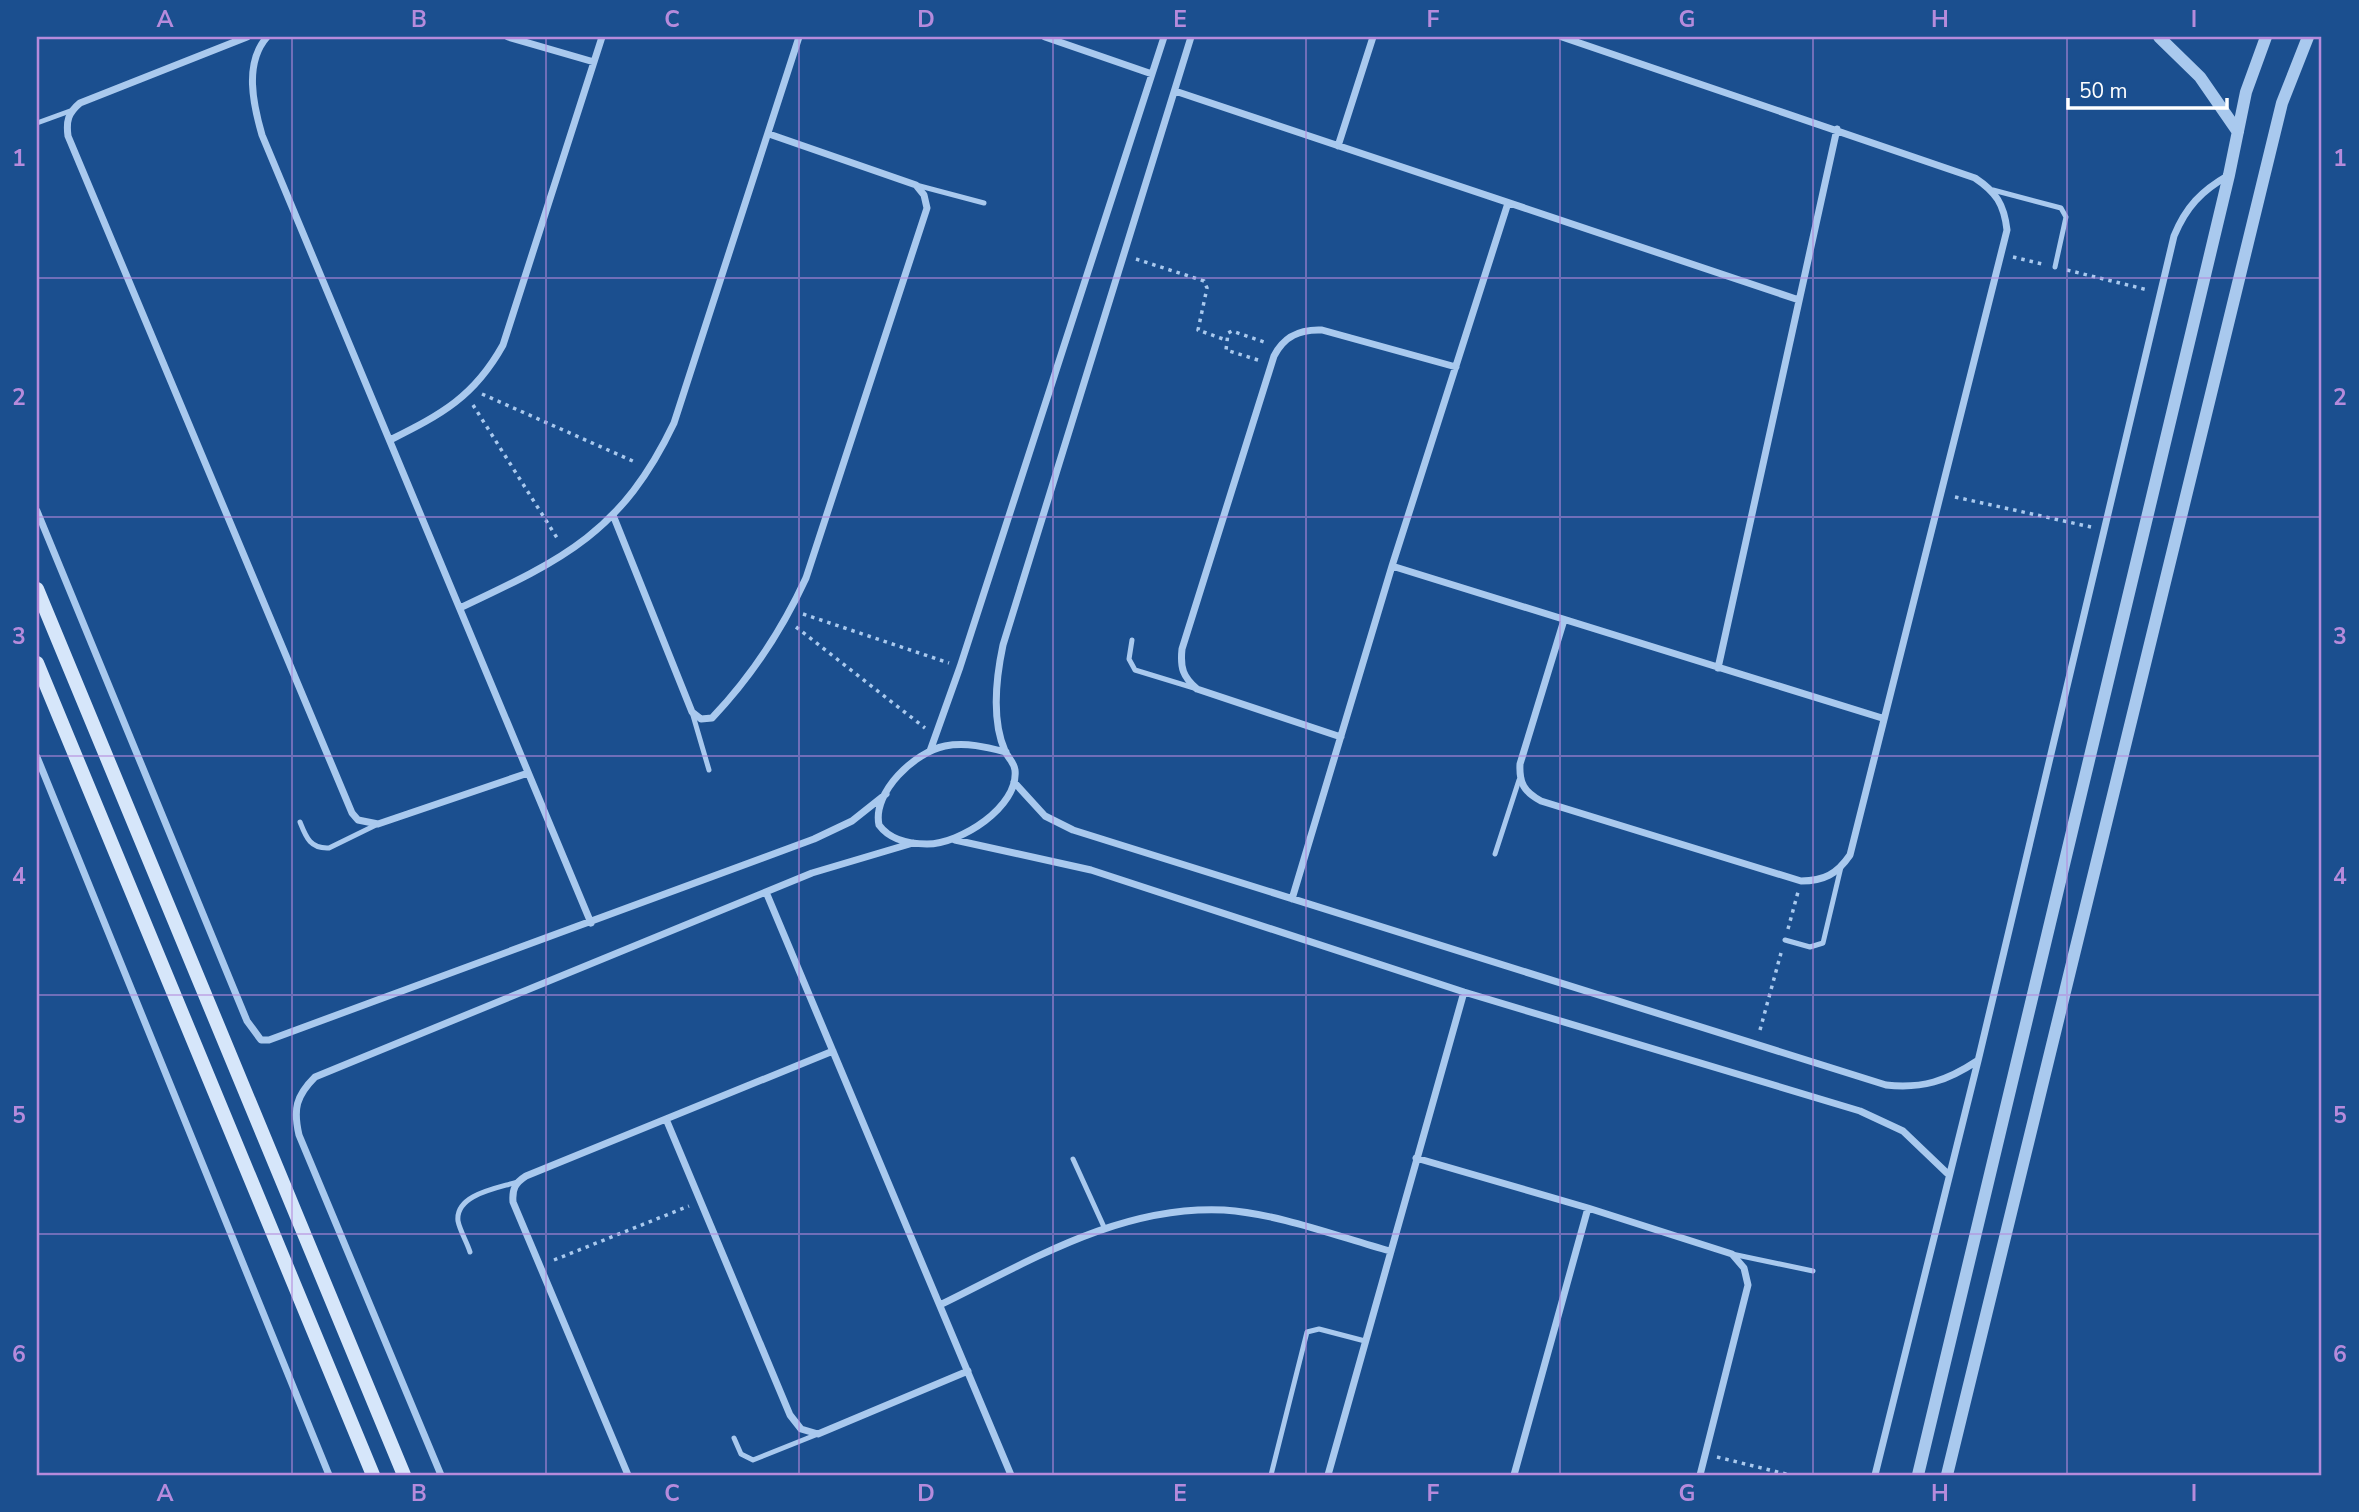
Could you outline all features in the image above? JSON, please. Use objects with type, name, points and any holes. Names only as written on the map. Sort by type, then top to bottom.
[{"type":"main road","points":[[37,589],[404,1475]]},
{"type":"main road","points":[[37,663],[373,1475]]},
{"type":"street","points":[[247,37],[80,103],[70,111],[66,124],[68,136],[352,813],[368,824],[378,824],[528,773]]},
{"type":"street","points":[[267,37],[261,44],[254,63],[252,87],[262,135],[591,923]]},
{"type":"street","points":[[508,37],[594,62]]},
{"type":"street","points":[[390,440],[437,416],[469,392],[490,369],[513,320],[602,37]]},
{"type":"street","points":[[460,608],[545,568],[567,554],[613,515],[650,468],[674,423],[799,37]]},
{"type":"street","points":[[1045,37],[1152,74]]},
{"type":"street","points":[[930,751],[960,667],[1164,37]]},
{"type":"street","points":[[1191,37],[1003,645],[996,694],[1006,752],[1012,761],[1014,782],[1033,806],[1059,824],[1885,1085],[1909,1087],[1933,1084],[1955,1076],[1978,1061]]},
{"type":"street","points":[[1338,146],[1373,37]]},
{"type":"street","points":[[1562,37],[1975,178],[1993,190],[2004,208],[2007,230],[1882,718],[1850,855],[1841,867],[1830,876],[1801,881],[1541,801],[1527,793],[1519,780],[1520,764],[1564,620]]},
{"type":"street","points":[[2159,37],[2200,77],[2238,132]]},
{"type":"street","points":[[1918,1475],[2230,175],[2246,92],[2266,37]]},
{"type":"street","points":[[1947,1475],[2282,103],[2308,37]]},
{"type":"street","points":[[1175,91],[1799,300]]},
{"type":"street","points":[[1718,668],[1837,129]]},
{"type":"street","points":[[613,515],[692,712],[701,719],[712,718],[763,657],[792,610],[806,578],[927,208],[924,195],[916,185],[769,134]]},
{"type":"street","points":[[1875,1475],[1978,1061],[2174,236],[2181,218],[2205,188],[2230,175]]},
{"type":"street","points":[[1292,899],[1392,566],[1508,203]]},
{"type":"street","points":[[1341,737],[1197,689],[1185,679],[1182,671],[1182,649],[1278,347],[1298,332],[1322,330],[1456,367]]},
{"type":"street","points":[[37,511],[247,1021],[256,1037],[269,1040],[834,831],[886,794]]},
{"type":"street","points":[[1392,566],[1882,718]]},
{"type":"street","points":[[915,843],[893,837],[879,825],[879,806],[905,770],[930,751],[958,744],[1006,752]]},
{"type":"street","points":[[37,757],[329,1475]]},
{"type":"street","points":[[954,840],[975,830],[993,815],[1014,782]]},
{"type":"street","points":[[441,1475],[299,1135],[294,1114],[299,1092],[315,1077],[766,892],[846,861],[915,843],[954,840],[1091,870],[1464,992],[1883,1119],[1922,1145],[1949,1175]]},
{"type":"street","points":[[766,892],[1012,1475]]},
{"type":"street","points":[[1328,1475],[1464,992]]},
{"type":"street","points":[[628,1475],[513,1202],[512,1191],[517,1182],[832,1051]]},
{"type":"street","points":[[666,1119],[790,1415],[801,1429],[818,1434],[968,1371]]},
{"type":"street","points":[[1416,1158],[1588,1208],[1732,1254],[1744,1268],[1748,1285],[1700,1475]]},
{"type":"street","points":[[1514,1475],[1588,1208]]},
{"type":"street","points":[[940,1305],[1104,1227],[1144,1216],[1185,1210],[1226,1210],[1267,1216],[1390,1251]]},
{"type":"lane","points":[[37,123],[70,111]]},
{"type":"lane","points":[[916,185],[984,202]]},
{"type":"lane","points":[[1993,190],[2061,208],[2066,217],[2055,267]]},
{"type":"lane","points":[[1132,640],[1129,659],[1135,670],[1197,689]]},
{"type":"lane","points":[[692,712],[709,770]]},
{"type":"lane","points":[[1495,853],[1519,780]]},
{"type":"lane","points":[[300,822],[308,841],[321,849],[329,848],[378,824]]},
{"type":"lane","points":[[1785,940],[1810,947],[1824,943],[1841,867]]},
{"type":"lane","points":[[1073,1159],[1104,1227]]},
{"type":"lane","points":[[470,1252],[458,1221],[459,1210],[465,1201],[517,1182]]},
{"type":"lane","points":[[1732,1254],[1813,1271]]},
{"type":"lane","points":[[1271,1475],[1307,1332],[1319,1329],[1365,1341]]},
{"type":"lane","points":[[734,1438],[741,1454],[753,1460],[818,1434]]},
{"type":"path","points":[[2001,254],[2160,293]]},
{"type":"path","points":[[1124,255],[1204,281],[1207,288],[1198,330],[1226,340]]},
{"type":"path","points":[[1272,365],[1226,350],[1226,340],[1230,331],[1278,347]]},
{"type":"path","points":[[469,392],[650,468]]},
{"type":"path","points":[[469,392],[567,554]]},
{"type":"path","points":[[1939,493],[2103,530]]},
{"type":"path","points":[[792,610],[960,667]]},
{"type":"path","points":[[786,620],[935,736]]},
{"type":"path","points":[[1756,1046],[1801,881]]},
{"type":"path","points":[[540,1266],[701,1201]]},
{"type":"path","points":[[1705,1454],[1790,1475]]}]
